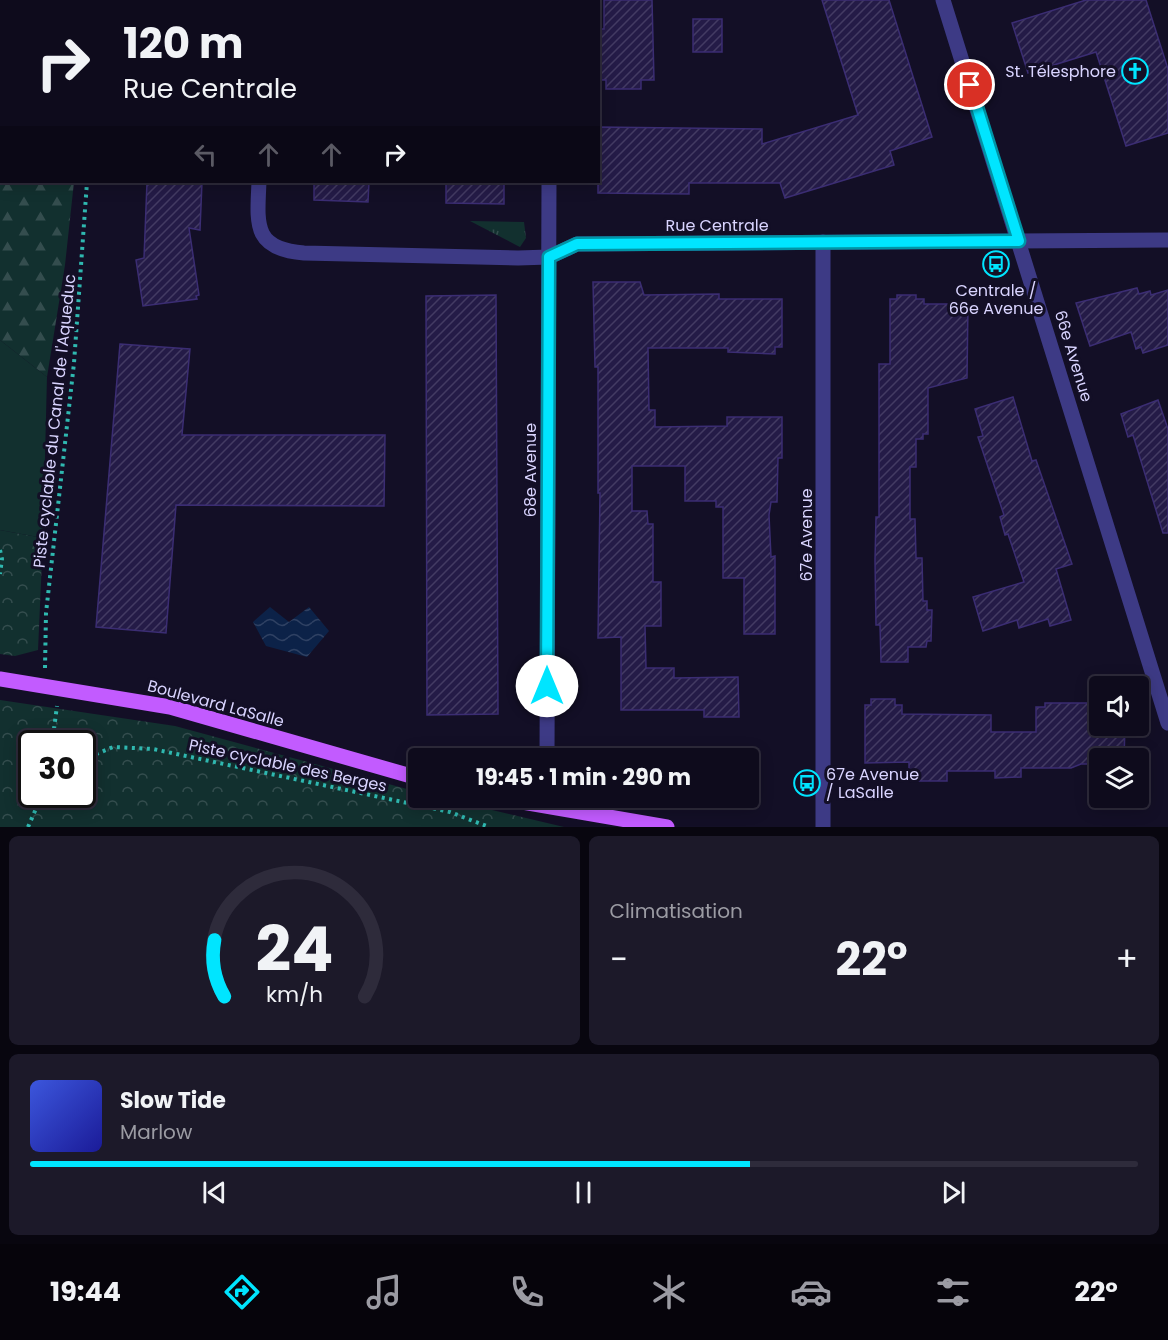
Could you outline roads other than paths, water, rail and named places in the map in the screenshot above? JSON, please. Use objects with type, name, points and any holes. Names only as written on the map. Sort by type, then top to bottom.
[{"type":"main road","name":"Boulevard LaSalle","points":[[0,679],[170,707],[408,775]]},
{"type":"main road","points":[[574,808],[667,827]]},
{"type":"street","name":"66e Avenue","points":[[943,0],[1168,723]]},
{"type":"street","name":"Rue Centrale","points":[[259,183],[260,229],[271,245],[283,251],[304,254],[549,257],[577,244],[1168,240]]},
{"type":"street","name":"68e Avenue","points":[[547,748],[549,183]]},
{"type":"street","name":"67e Avenue","points":[[823,242],[823,827]]},
{"type":"water","points":[[270,607],[289,622],[309,607],[329,631],[307,657],[266,646],[253,622]]},
{"type":"place","name":"St. Télesphore","points":[[1135,71]]},
{"type":"place","name":"Centrale / 66e Avenue","points":[[996,264]]},
{"type":"place","name":"67e Avenue / LaSalle","points":[[807,783]]}]
